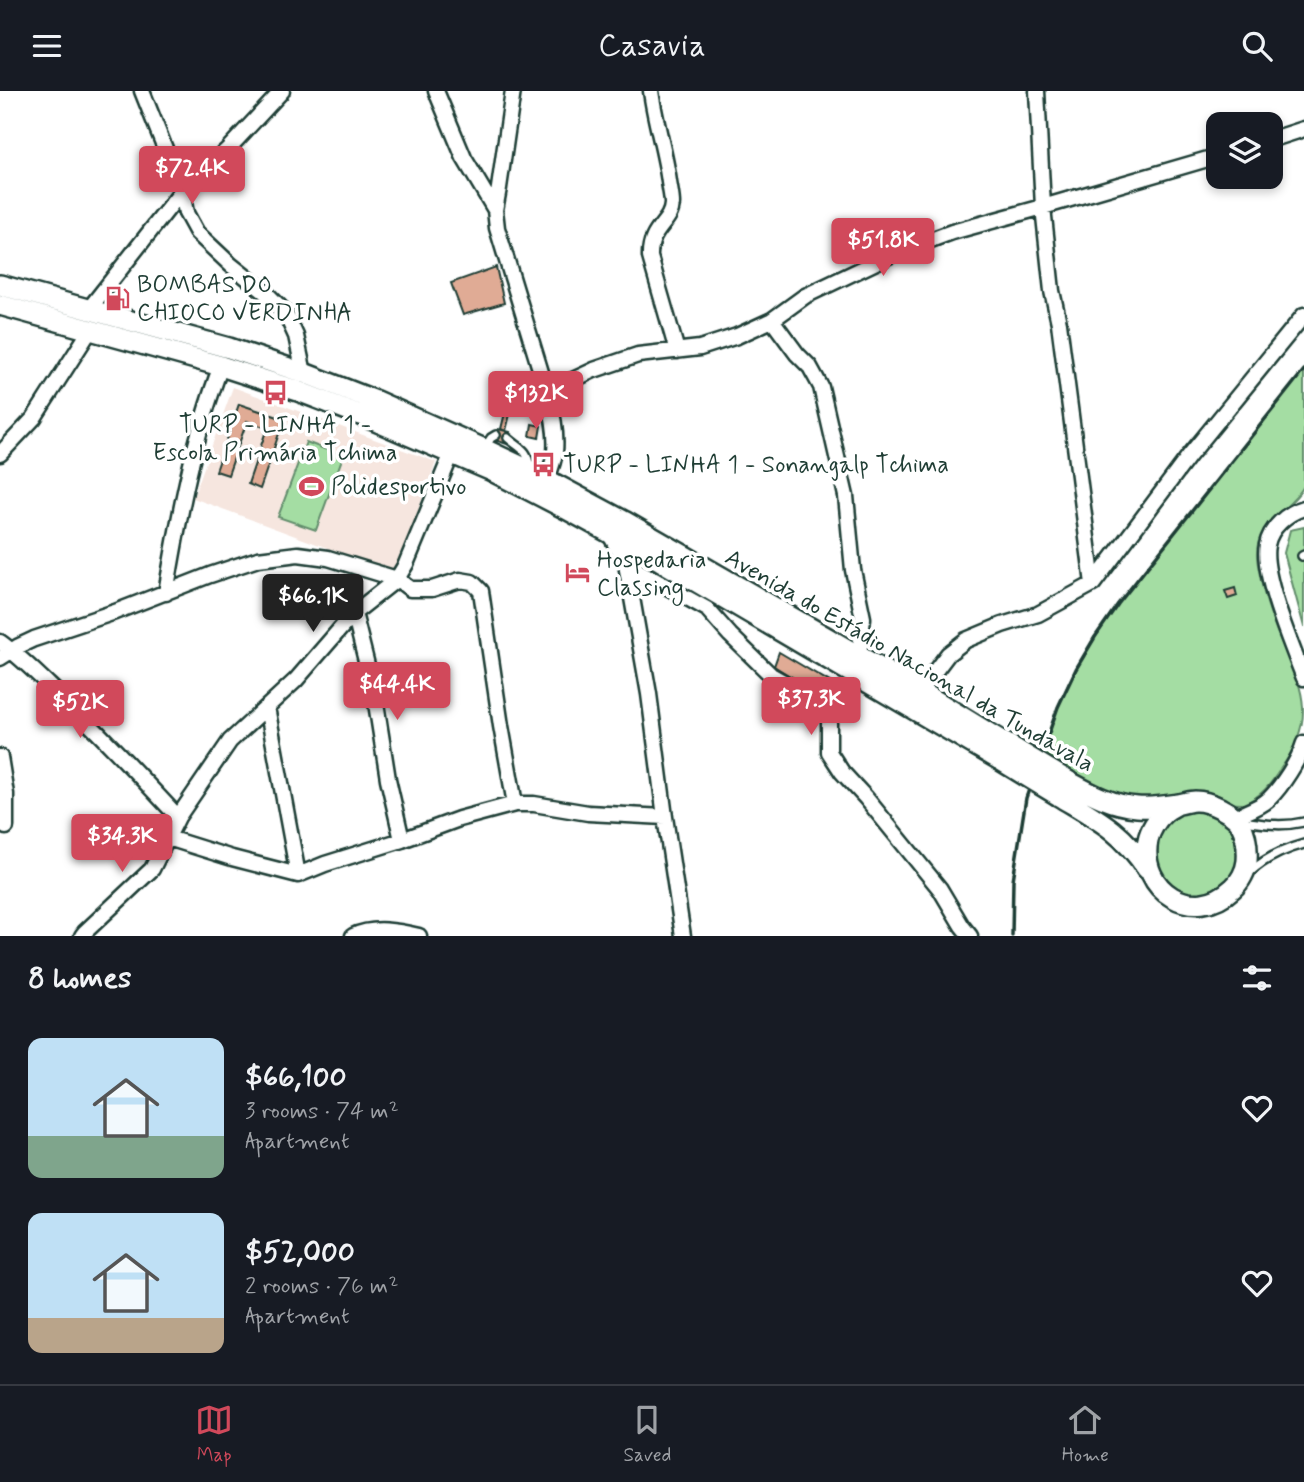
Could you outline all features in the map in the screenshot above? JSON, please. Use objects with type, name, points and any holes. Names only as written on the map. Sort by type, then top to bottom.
[{"type":"street","points":[[142,91],[182,191],[186,213],[197,233],[285,312],[296,336],[304,373]]},
{"type":"street","points":[[89,309],[182,191],[227,150],[282,91]]},
{"type":"street","points":[[436,91],[464,158],[495,210]]},
{"type":"street","points":[[513,91],[495,210],[497,228],[553,415],[555,455],[547,479]]},
{"type":"street","points":[[651,91],[666,159],[672,204],[670,213],[654,235],[650,257],[677,351]]},
{"type":"street","points":[[1037,91],[1043,207],[1052,291],[1059,323],[1093,584]]},
{"type":"street","points":[[1283,136],[1304,129]]},
{"type":"street","points":[[547,391],[594,370],[638,355],[701,348],[737,336],[772,320],[805,296],[893,254],[952,232],[1206,159]]},
{"type":"street","name":"Avenida do Estádio Nacional da Tundavala","points":[[0,285],[229,348],[490,442],[529,470],[624,521],[920,691],[1005,753]]},
{"type":"street","name":"Avenida do Estádio Nacional da Tundavala","points":[[0,305],[221,366],[298,391],[452,453],[526,488],[1064,788],[1096,818],[1124,839],[1151,875]]},
{"type":"street","points":[[920,691],[948,654],[966,640],[1038,614],[1093,584],[1189,456],[1304,315]]},
{"type":"street","points":[[772,320],[810,367],[821,387],[846,496],[853,570],[863,618],[859,656]]},
{"type":"street","points":[[0,454],[34,418],[91,329]]},
{"type":"street","points":[[166,593],[181,503],[207,403],[221,366]]},
{"type":"street","points":[[82,936],[152,869],[178,817],[230,741],[296,681],[354,613],[397,579],[407,565],[452,453]]},
{"type":"street","points":[[1302,506],[1284,518],[1273,530],[1266,546],[1268,569],[1279,613],[1304,678]]},
{"type":"street","points":[[607,531],[626,564],[649,694],[664,817],[683,936]]},
{"type":"street","points":[[4,650],[258,559],[298,554],[328,558],[397,579],[410,589],[432,589],[460,580],[472,582],[481,591],[515,804]]},
{"type":"street","points":[[626,564],[707,609],[771,675],[812,698],[829,712],[829,751],[842,772],[940,889],[970,936]]},
{"type":"street","points":[[354,613],[375,697],[388,779],[402,840]]},
{"type":"street","points":[[4,650],[65,699],[178,817]]},
{"type":"street","points":[[267,707],[298,875]]},
{"type":"street","points":[[1236,819],[1268,801],[1287,776],[1304,743]]},
{"type":"street","points":[[0,757],[6,794],[6,827]]},
{"type":"street","name":"Avenida do Estádio Nacional da Tundavala","points":[[1064,788],[1137,807],[1178,804]]},
{"type":"street","points":[[1194,801],[1211,803],[1236,819],[1247,844],[1247,865],[1238,883],[1226,895],[1210,902],[1192,904],[1161,890],[1151,875],[1146,853],[1150,831],[1163,813],[1178,804],[1194,801]]},
{"type":"street","points":[[168,838],[298,875],[459,818],[515,804],[534,804],[588,813],[664,817]]},
{"type":"street","points":[[354,936],[371,930],[397,931],[419,936]]},
{"type":"lane","points":[[508,438],[522,447],[527,454],[529,470]]},
{"type":"lane","points":[[1236,819],[1282,826],[1304,822]]},
{"type":"lane","points":[[1238,883],[1279,851],[1304,844]]},
{"type":"shaded area","points":[[233,387],[436,462],[395,573],[193,498]]},
{"type":"green space","points":[[1304,370],[1304,486],[1266,527],[1257,549],[1264,594],[1297,679],[1303,708],[1297,740],[1277,774],[1260,794],[1243,804],[1155,801],[1109,794],[1040,755],[1071,679],[1118,604]]},
{"type":"green space","name":"Polidesportivo","points":[[306,442],[343,456],[316,530],[278,517]]},
{"type":"green space","points":[[1304,527],[1304,627],[1284,553],[1290,530]]},
{"type":"green space","points":[[1189,810],[1205,810],[1221,817],[1232,828],[1239,844],[1236,868],[1227,882],[1205,894],[1189,894],[1173,887],[1162,876],[1155,860],[1155,844],[1162,828],[1173,817]]},
{"type":"building","points":[[496,267],[504,303],[463,315],[451,283]]},
{"type":"building","points":[[239,404],[284,419],[260,489],[248,484],[267,428],[247,421],[228,475],[216,471]]},
{"type":"building","points":[[506,409],[511,410],[506,431],[501,429]]},
{"type":"building","points":[[532,424],[541,426],[539,438],[530,436]]},
{"type":"building","points":[[498,429],[510,432],[507,444],[495,440]]},
{"type":"building","points":[[1235,588],[1237,596],[1228,599],[1225,591]]},
{"type":"building","points":[[779,652],[840,688],[823,689],[828,700],[774,666]]},
{"type":"railway","points":[[1012,936],[1013,880],[1026,798],[1058,707],[1076,669],[1118,604],[1304,370]]},
{"type":"place","name":"BOMBAS DO CHIOCO VERDINHA","points":[[117,298]]},
{"type":"place","name":"TURP - LINHA 1 - Escola Primária Tchima","points":[[275,393]]},
{"type":"place","name":"TURP - LINHA 1 - Sonangalp Tchima","points":[[543,464]]},
{"type":"place","name":"Polidesportivo","points":[[311,486]]},
{"type":"place","name":"Hospedaria Classing","points":[[577,573]]}]
